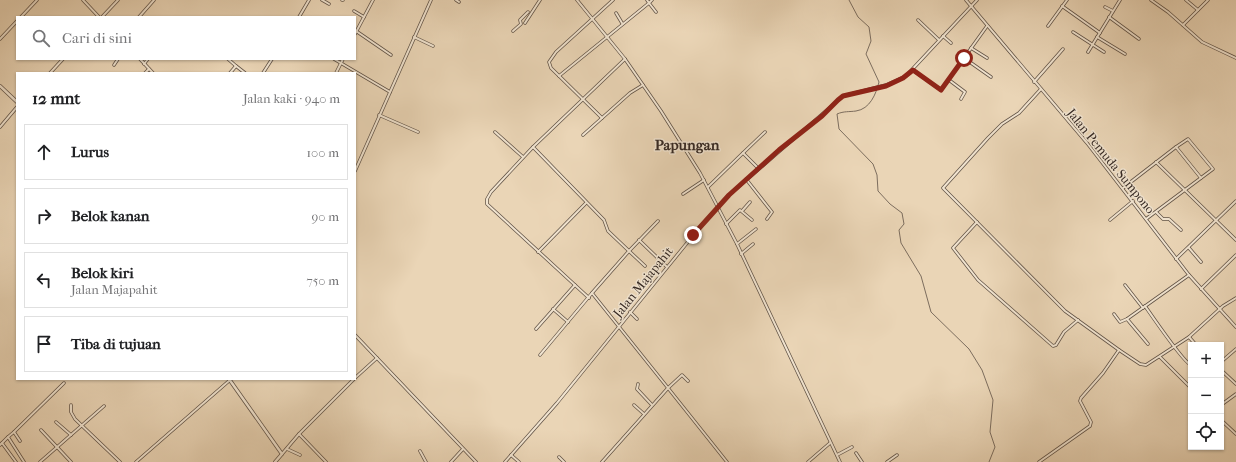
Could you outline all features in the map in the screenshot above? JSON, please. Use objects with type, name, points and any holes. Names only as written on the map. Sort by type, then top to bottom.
[{"type":"street","points":[[21,16],[37,0]]},
{"type":"street","points":[[83,0],[98,16]]},
{"type":"street","points":[[103,16],[118,0]]},
{"type":"street","points":[[140,16],[154,0]]},
{"type":"street","points":[[299,16],[309,0]]},
{"type":"street","points":[[322,0],[329,4]]},
{"type":"street","points":[[373,0],[356,31],[391,55]]},
{"type":"street","points":[[356,169],[430,0]]},
{"type":"street","points":[[525,22],[540,0]]},
{"type":"street","points":[[577,0],[625,59],[679,137],[708,187],[737,244],[840,462]]},
{"type":"street","points":[[602,118],[551,68],[550,59],[612,0]]},
{"type":"street","points":[[559,76],[648,1],[652,0]]},
{"type":"street","name":"Jalan Pemuda Sumpono","points":[[966,0],[1123,188],[1189,275],[1236,327]]},
{"type":"street","name":"Jalan Majapahit","points":[[505,462],[557,403],[619,325],[718,206],[758,168],[822,116],[843,96],[874,87],[886,86],[903,78],[913,70],[977,0]]},
{"type":"street","points":[[1048,26],[1067,0]]},
{"type":"street","points":[[1088,52],[1120,0]]},
{"type":"street","points":[[1151,0],[1168,12],[1202,42],[1236,58]]},
{"type":"street","points":[[1186,0],[1198,10]]},
{"type":"street","points":[[1183,25],[1208,0]]},
{"type":"street","points":[[648,1],[656,12]]},
{"type":"street","points":[[1062,6],[1100,33]]},
{"type":"street","points":[[1105,7],[1113,11]]},
{"type":"street","points":[[354,11],[364,17]]},
{"type":"street","points":[[513,31],[522,23],[520,20],[528,12]]},
{"type":"street","points":[[616,13],[622,23]]},
{"type":"street","points":[[1110,16],[1139,39]]},
{"type":"street","points":[[918,20],[939,40]]},
{"type":"street","points":[[0,39],[16,22]]},
{"type":"street","points":[[913,70],[939,90],[942,89],[987,26]]},
{"type":"street","points":[[1073,32],[1104,52]]},
{"type":"street","points":[[943,36],[951,43]]},
{"type":"street","points":[[414,37],[433,46]]},
{"type":"street","points":[[1097,37],[1125,54]]},
{"type":"street","points":[[972,48],[987,58]]},
{"type":"street","points":[[1034,82],[1063,49]]},
{"type":"street","points":[[964,58],[991,78]]},
{"type":"street","points":[[588,298],[486,202],[491,192],[533,147],[625,59]]},
{"type":"street","points":[[51,72],[62,60]]},
{"type":"street","points":[[114,65],[117,60]]},
{"type":"street","points":[[141,60],[152,72]]},
{"type":"street","points":[[144,64],[147,60]]},
{"type":"street","points":[[229,60],[244,72]]},
{"type":"street","points":[[264,72],[271,60]]},
{"type":"street","points":[[336,60],[390,92]]},
{"type":"street","points":[[336,72],[342,60]]},
{"type":"street","points":[[231,72],[236,66]]},
{"type":"street","points":[[146,72],[149,69]]},
{"type":"street","points":[[949,80],[965,92],[961,99]]},
{"type":"street","points":[[583,135],[630,94],[643,85]]},
{"type":"street","points":[[0,86],[16,101]]},
{"type":"street","points":[[1041,89],[1019,113],[1002,124],[985,140],[943,188],[1060,306],[1118,350],[1144,366],[1189,337],[1236,298]]},
{"type":"street","points":[[0,127],[16,108]]},
{"type":"street","points":[[379,115],[418,132]]},
{"type":"street","points":[[495,132],[524,157]]},
{"type":"street","points":[[708,187],[765,132]]},
{"type":"street","points":[[1123,188],[1186,139],[1188,139],[1212,166],[1213,170],[1146,219]]},
{"type":"street","points":[[533,147],[604,220],[608,231],[645,266]]},
{"type":"street","points":[[1176,147],[1201,178]]},
{"type":"street","points":[[743,153],[758,168]]},
{"type":"street","points":[[1156,162],[1236,240]]},
{"type":"street","points":[[746,179],[772,212],[767,219]]},
{"type":"street","points":[[683,194],[704,180]]},
{"type":"street","points":[[1176,259],[1236,201]]},
{"type":"street","points":[[726,224],[739,210],[742,211],[750,202]]},
{"type":"street","points":[[1110,220],[1133,202]]},
{"type":"street","points":[[538,252],[586,203]]},
{"type":"street","points":[[742,211],[752,220]]},
{"type":"street","points":[[1156,212],[1163,219],[1169,219],[1181,230]]},
{"type":"street","points":[[540,355],[592,293],[658,221]]},
{"type":"street","points":[[977,222],[953,247],[953,250],[978,280],[1020,319],[1056,344],[1064,332],[1078,320]]},
{"type":"street","points":[[737,244],[756,229]]},
{"type":"street","points":[[639,240],[667,267]]},
{"type":"street","points":[[741,254],[753,244]]},
{"type":"street","points":[[1188,248],[1202,262]]},
{"type":"street","points":[[1201,289],[1236,255]]},
{"type":"street","points":[[1114,314],[1120,322],[1127,319],[1189,275]]},
{"type":"street","points":[[1125,285],[1175,346],[1180,356],[1188,364]]},
{"type":"street","points":[[536,329],[575,286]]},
{"type":"street","points":[[592,293],[727,462]]},
{"type":"street","points":[[553,309],[568,322]]},
{"type":"street","points":[[630,312],[637,319]]},
{"type":"street","points":[[1127,319],[1148,344]]},
{"type":"street","points":[[356,336],[476,462]]},
{"type":"street","points":[[1189,337],[1193,342]]},
{"type":"street","points":[[1224,359],[1236,349]]},
{"type":"street","points":[[1039,462],[1091,425],[1082,397],[1103,373],[1118,350]]},
{"type":"street","points":[[1160,357],[1188,385]]},
{"type":"street","points":[[356,378],[377,358]]},
{"type":"street","points":[[1224,373],[1236,384]]},
{"type":"street","points":[[602,462],[668,388],[682,375],[688,380]]},
{"type":"street","points":[[136,462],[228,380]]},
{"type":"street","points":[[230,380],[282,454]]},
{"type":"street","points":[[275,462],[321,411],[354,380]]},
{"type":"street","points":[[16,462],[1,444],[64,384]]},
{"type":"street","points":[[638,384],[637,389],[652,405]]},
{"type":"street","points":[[1224,403],[1236,394]]},
{"type":"street","points":[[71,405],[71,412],[82,425],[120,462]]},
{"type":"street","points":[[634,405],[644,414]]},
{"type":"street","points":[[40,462],[104,406]]},
{"type":"street","points":[[56,422],[71,435]]},
{"type":"street","points":[[1224,423],[1236,434]]},
{"type":"street","points":[[41,430],[56,448],[71,462]]},
{"type":"street","points":[[14,432],[20,441]]},
{"type":"street","points":[[300,434],[326,462]]},
{"type":"street","points":[[8,437],[24,462]]},
{"type":"street","points":[[808,462],[830,443]]},
{"type":"street","points":[[837,456],[852,447]]},
{"type":"street","points":[[287,449],[300,455]]},
{"type":"street","points":[[451,462],[464,449]]},
{"type":"street","points":[[420,451],[426,462]]},
{"type":"street","points":[[856,453],[862,462]]},
{"type":"street","points":[[511,455],[519,462]]},
{"type":"street","points":[[887,462],[897,455]]},
{"type":"street","points":[[559,457],[564,462]]},
{"type":"waterway","points":[[849,0],[858,17],[869,27],[871,41],[866,54],[879,82],[874,96],[869,104],[861,110],[837,114],[839,129],[873,164],[877,175],[878,191],[890,204],[902,213],[904,224],[899,230],[901,243],[921,276],[931,312],[969,349],[982,370],[993,400],[990,432],[995,447],[989,462]]},
{"type":"district","name":"Papungan","points":[[687,145]]},
{"type":"route","points":[[693,235],[729,195],[790,140],[822,116],[843,96],[874,87],[886,86],[903,78],[913,70],[941,90],[964,58]]}]
